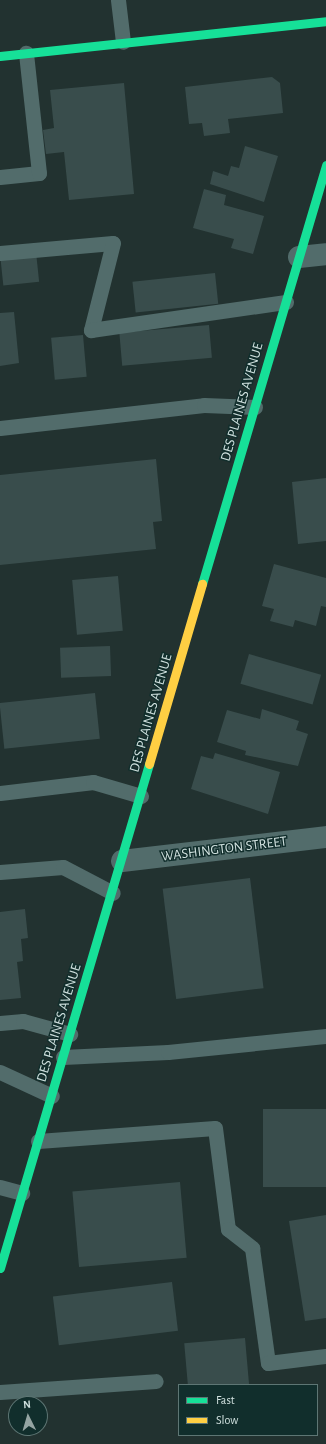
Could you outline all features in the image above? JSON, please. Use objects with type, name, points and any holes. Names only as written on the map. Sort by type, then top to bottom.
[{"type":"street","points":[[0,56],[326,21]]},
{"type":"street","name":"DES PLAINES AVENUE","points":[[0,1267],[113,892],[326,165]]},
{"type":"street","points":[[299,257],[326,254]]},
{"type":"street","name":"WASHINGTON STREET","points":[[122,861],[326,837]]},
{"type":"lane","points":[[118,0],[122,42]]},
{"type":"lane","points":[[0,177],[39,173],[26,53]]},
{"type":"lane","points":[[0,253],[113,243],[90,330],[286,302]]},
{"type":"lane","points":[[0,428],[204,405],[255,407]]},
{"type":"lane","points":[[0,793],[93,782],[141,796]]},
{"type":"lane","points":[[0,872],[62,867],[113,892]]},
{"type":"lane","points":[[0,1023],[23,1021],[70,1034]]},
{"type":"lane","points":[[63,1057],[168,1052],[326,1036]]},
{"type":"lane","points":[[0,1072],[52,1096]]},
{"type":"lane","points":[[38,1141],[215,1128],[228,1229],[252,1248],[268,1363],[326,1356]]},
{"type":"lane","points":[[0,1187],[22,1193]]},
{"type":"lane","points":[[0,1392],[156,1380]]},
{"type":"building","points":[[272,77],[280,83],[283,113],[228,119],[230,133],[204,136],[202,123],[189,124],[185,87]]},
{"type":"building","points":[[124,83],[134,194],[69,200],[64,152],[46,154],[43,130],[54,128],[50,90]]},
{"type":"building","points":[[245,146],[278,156],[264,202],[210,184],[213,171],[228,176],[231,166],[239,168]]},
{"type":"building","points":[[204,189],[226,195],[224,205],[264,216],[253,254],[231,248],[234,239],[193,228]]},
{"type":"building","points":[[36,252],[39,282],[3,286],[0,256]]},
{"type":"building","points":[[215,273],[218,304],[136,313],[132,282]]},
{"type":"building","points":[[14,312],[19,363],[0,366],[0,313]]},
{"type":"building","points":[[209,325],[212,358],[122,366],[119,333]]},
{"type":"building","points":[[83,335],[87,377],[55,380],[51,338]]},
{"type":"building","points":[[156,459],[162,521],[153,522],[156,549],[0,565],[0,475]]},
{"type":"building","points":[[326,478],[326,541],[298,544],[292,482]]},
{"type":"building","points":[[274,564],[326,578],[326,607],[321,606],[316,626],[295,620],[293,627],[270,621],[274,609],[262,606]]},
{"type":"building","points":[[118,576],[123,631],[77,635],[72,580]]},
{"type":"building","points":[[110,646],[111,676],[61,678],[60,648]]},
{"type":"building","points":[[249,654],[321,675],[313,704],[240,684]]},
{"type":"building","points":[[95,693],[100,739],[4,749],[0,703]]},
{"type":"building","points":[[262,709],[299,721],[296,730],[308,734],[298,766],[245,755],[246,751],[217,742],[227,710],[260,719]]},
{"type":"building","points":[[215,753],[280,772],[268,814],[191,789],[201,756],[213,759]]},
{"type":"building","points":[[250,878],[264,988],[176,999],[163,889]]},
{"type":"building","points":[[25,909],[28,938],[21,939],[23,961],[17,962],[21,998],[0,1000],[0,912]]},
{"type":"building","points":[[263,1109],[326,1109],[326,1187],[263,1187]]},
{"type":"building","points":[[180,1182],[187,1258],[79,1267],[72,1191]]},
{"type":"building","points":[[326,1215],[326,1318],[305,1321],[289,1221]]},
{"type":"building","points":[[172,1282],[178,1331],[59,1345],[53,1297]]},
{"type":"building","points":[[245,1338],[249,1384],[188,1384],[184,1343]]},
{"type":"traffic: fast","points":[[0,56],[326,21]]},
{"type":"traffic: fast","points":[[202,584],[326,165]]},
{"type":"traffic: fast","points":[[0,1268],[149,764]]},
{"type":"traffic: slow","points":[[149,764],[202,584]]}]
